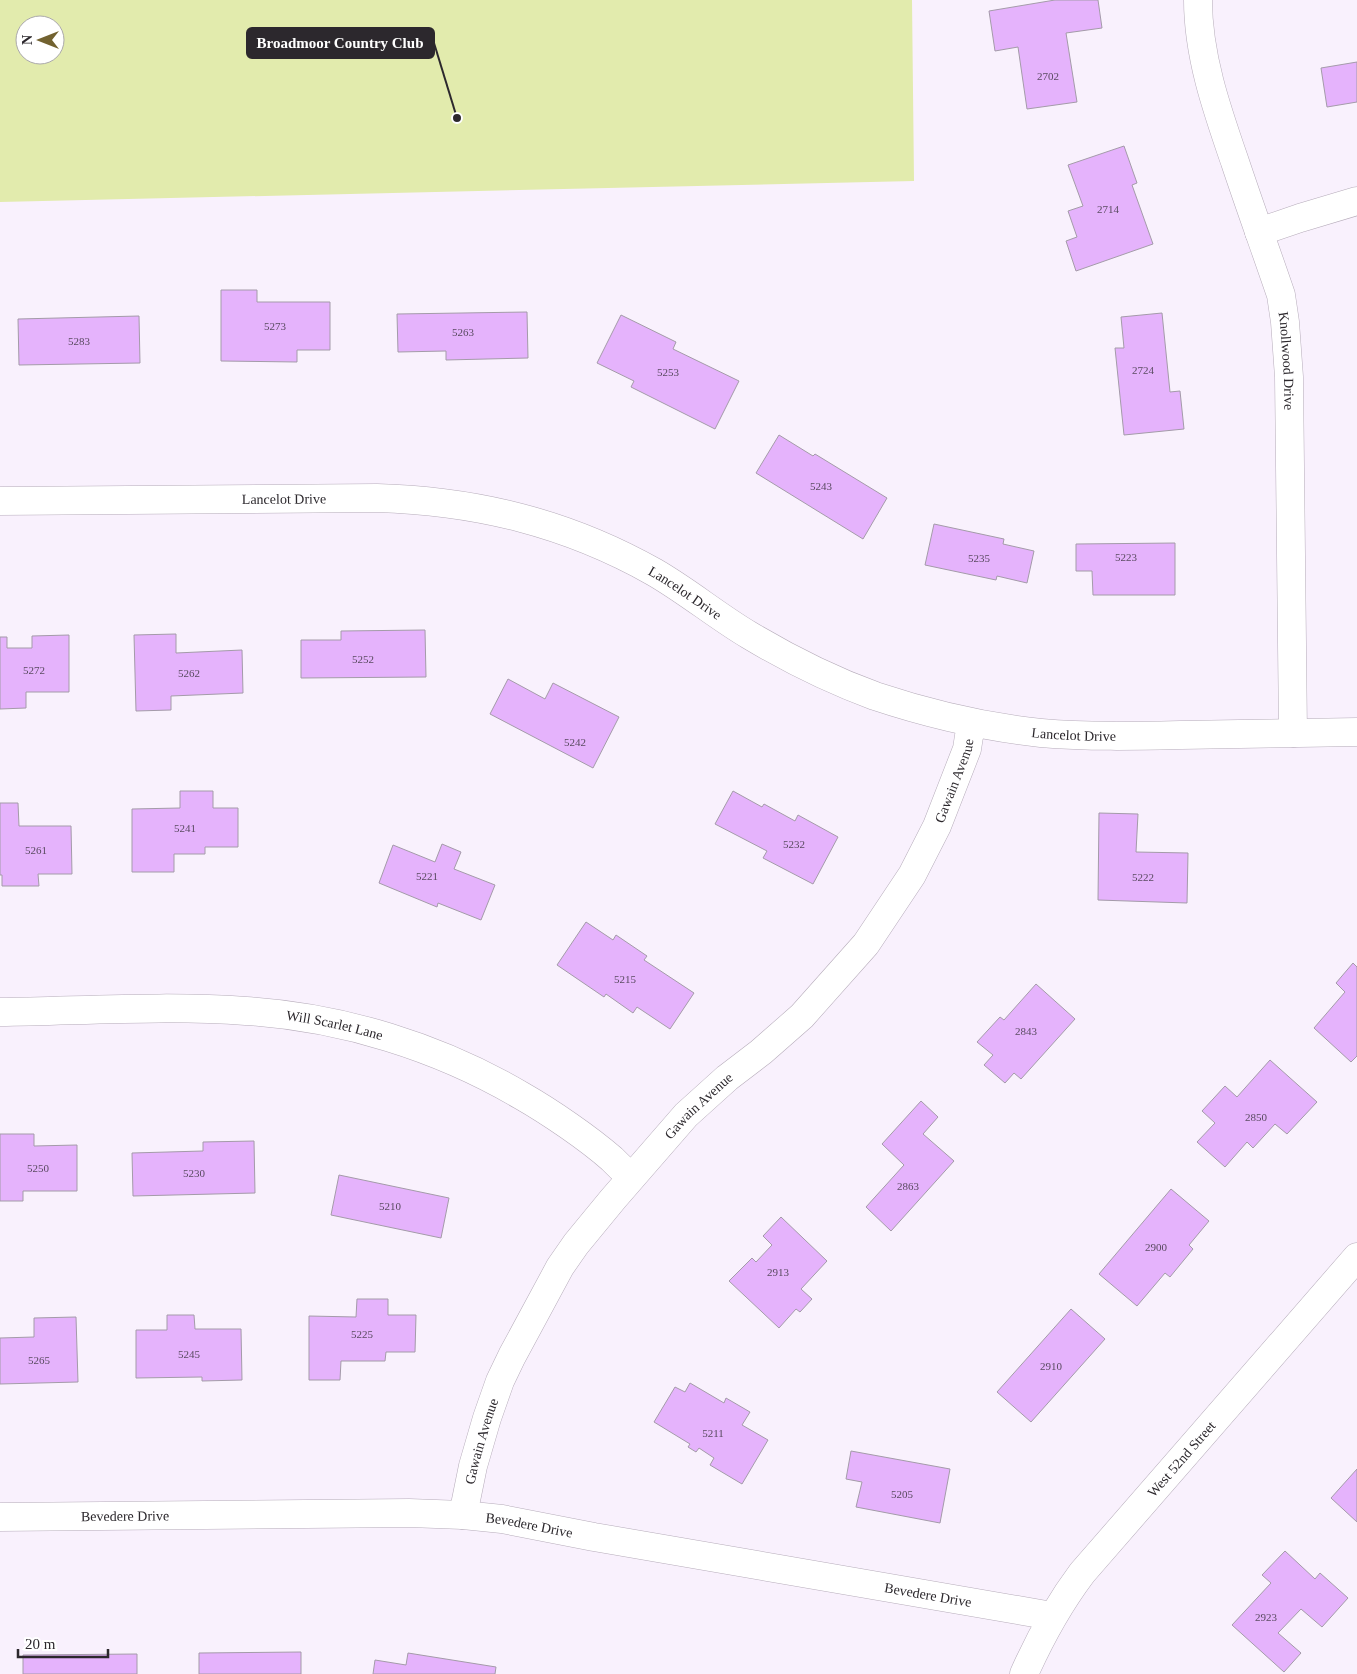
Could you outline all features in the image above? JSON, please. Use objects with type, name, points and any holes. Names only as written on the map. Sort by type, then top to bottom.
[{"type":"street","name":"Knollwood Drive","points":[[1198,0],[1198,14],[1204,54],[1213,95],[1281,295],[1285,322],[1289,377],[1293,733]]},
{"type":"street","points":[[1259,232],[1357,201]]},
{"type":"street","name":"Lancelot Drive","points":[[0,501],[377,498],[434,500],[488,509],[569,532],[632,560],[668,580],[749,635],[785,656],[823,675],[902,705],[974,723],[1032,732],[1081,736],[1357,732]]},
{"type":"street","name":"Gawain Avenue","points":[[463,1515],[473,1466],[487,1418],[512,1356],[560,1267],[576,1244],[658,1145],[706,1096],[782,1035],[802,1016],[866,944],[912,875],[937,826],[967,750],[969,736],[974,723]]},
{"type":"street","name":"Will Scarlet Lane","points":[[0,1012],[236,1010],[286,1015],[395,1039],[447,1058],[521,1095],[578,1133],[631,1177]]},
{"type":"street","name":"West 52nd Street","points":[[1024,1674],[1052,1616],[1068,1591],[1091,1562],[1357,1257]]},
{"type":"street","name":"Bevedere Drive","points":[[0,1517],[409,1513],[463,1515],[502,1519],[594,1537],[1052,1616]]},
{"type":"green space","points":[[0,0],[912,0],[914,181],[0,202]]},
{"type":"building","points":[[1055,0],[1098,0],[1102,28],[1066,33],[1077,102],[1027,109],[1018,47],[995,51],[989,11]]},
{"type":"building","points":[[1357,62],[1357,102],[1327,107],[1321,68]]},
{"type":"building","points":[[1124,146],[1137,183],[1132,185],[1153,244],[1076,271],[1066,241],[1077,237],[1068,211],[1083,206],[1068,165]]},
{"type":"building","points":[[221,290],[257,290],[257,302],[330,302],[330,350],[297,350],[297,362],[221,361]]},
{"type":"building","points":[[527,312],[528,358],[446,360],[446,351],[398,352],[397,314]]},
{"type":"building","points":[[1162,313],[1170,392],[1180,391],[1184,429],[1124,435],[1115,348],[1124,348],[1121,317]]},
{"type":"building","points":[[621,315],[676,342],[673,349],[739,381],[715,429],[631,387],[634,381],[597,363]]},
{"type":"building","points":[[139,316],[140,363],[19,365],[18,319]]},
{"type":"building","points":[[779,435],[813,456],[815,454],[887,498],[863,539],[756,473]]},
{"type":"building","points":[[934,524],[1004,539],[1003,544],[1034,551],[1027,583],[997,576],[996,580],[925,565]]},
{"type":"building","points":[[1175,543],[1175,595],[1093,595],[1092,571],[1076,571],[1076,544]]},
{"type":"building","points":[[425,630],[426,677],[301,678],[301,640],[341,640],[341,631]]},
{"type":"building","points":[[176,634],[176,653],[242,650],[243,693],[171,696],[171,710],[136,711],[134,635]]},
{"type":"building","points":[[69,635],[69,692],[26,692],[26,708],[0,709],[0,637],[7,637],[7,648],[32,648],[32,636]]},
{"type":"building","points":[[508,679],[545,699],[553,683],[619,717],[593,768],[490,714]]},
{"type":"building","points":[[180,791],[213,791],[213,808],[238,808],[238,847],[205,847],[205,854],[174,854],[174,872],[132,872],[132,809],[180,808]]},
{"type":"building","points":[[733,791],[762,807],[764,804],[795,821],[798,815],[838,837],[813,884],[763,858],[767,851],[715,824]]},
{"type":"building","points":[[0,803],[18,803],[19,826],[71,826],[72,874],[38,874],[39,886],[2,886],[2,875],[0,875]]},
{"type":"building","points":[[1099,813],[1138,814],[1136,852],[1188,853],[1187,903],[1098,900]]},
{"type":"building","points":[[442,844],[461,852],[454,869],[495,885],[481,920],[438,903],[437,907],[379,883],[393,845],[435,862]]},
{"type":"building","points":[[586,922],[613,940],[616,935],[647,956],[644,960],[694,993],[670,1029],[637,1007],[633,1013],[606,994],[604,997],[557,965]]},
{"type":"building","points":[[1353,963],[1357,967],[1357,1056],[1351,1062],[1314,1028],[1345,992],[1336,983]]},
{"type":"building","points":[[1036,984],[1075,1019],[1021,1079],[1014,1073],[1005,1083],[984,1065],[993,1055],[977,1042],[1000,1017],[1004,1020]]},
{"type":"building","points":[[1270,1060],[1317,1102],[1287,1134],[1275,1124],[1253,1148],[1247,1142],[1225,1167],[1197,1142],[1215,1123],[1202,1111],[1225,1086],[1237,1097]]},
{"type":"building","points":[[921,1101],[938,1117],[923,1134],[954,1161],[891,1231],[866,1207],[904,1165],[882,1144]]},
{"type":"building","points":[[0,1134],[34,1134],[34,1146],[77,1145],[77,1191],[23,1191],[23,1201],[0,1201]]},
{"type":"building","points":[[254,1141],[255,1193],[133,1196],[132,1153],[203,1151],[203,1142]]},
{"type":"building","points":[[339,1175],[449,1198],[441,1238],[331,1215]]},
{"type":"building","points":[[1171,1189],[1209,1221],[1189,1245],[1193,1249],[1170,1277],[1165,1273],[1137,1306],[1099,1274]]},
{"type":"building","points":[[781,1217],[827,1261],[801,1289],[812,1299],[800,1312],[796,1309],[779,1328],[729,1281],[752,1258],[756,1262],[772,1245],[763,1236]]},
{"type":"building","points":[[357,1299],[388,1299],[388,1315],[416,1315],[415,1352],[386,1352],[385,1361],[341,1361],[340,1380],[309,1380],[309,1316],[356,1317]]},
{"type":"building","points":[[1071,1309],[1105,1339],[1031,1422],[997,1392]]},
{"type":"building","points":[[167,1315],[194,1315],[195,1329],[241,1329],[242,1380],[202,1381],[202,1377],[136,1378],[136,1330],[167,1330]]},
{"type":"building","points":[[76,1317],[78,1382],[0,1384],[0,1338],[34,1337],[34,1318]]},
{"type":"building","points":[[690,1383],[724,1403],[726,1398],[750,1412],[742,1425],[768,1440],[742,1484],[710,1465],[714,1458],[699,1448],[696,1452],[688,1447],[690,1444],[654,1422],[675,1387],[685,1392]]},
{"type":"building","points":[[851,1451],[950,1469],[940,1523],[856,1507],[862,1482],[846,1479]]},
{"type":"building","points":[[1357,1469],[1357,1522],[1331,1498]]},
{"type":"building","points":[[1285,1551],[1315,1579],[1320,1573],[1348,1598],[1322,1627],[1301,1609],[1278,1633],[1301,1653],[1284,1672],[1232,1625],[1271,1583],[1262,1575]]},
{"type":"building","points":[[301,1652],[301,1674],[199,1674],[199,1653]]},
{"type":"building","points":[[408,1653],[496,1667],[495,1674],[373,1674],[375,1660],[406,1665]]},
{"type":"building","points":[[137,1654],[137,1674],[23,1674],[23,1655]]},
{"type":"place","name":"Broadmoor Country Club","points":[[457,118]]}]
